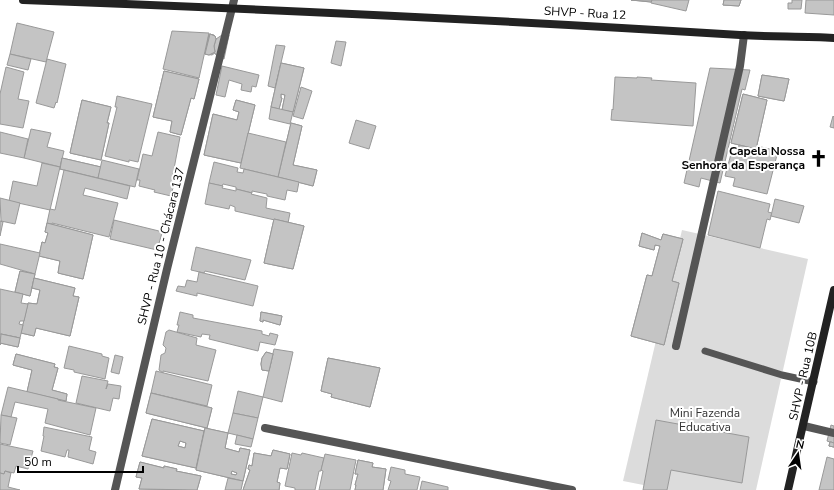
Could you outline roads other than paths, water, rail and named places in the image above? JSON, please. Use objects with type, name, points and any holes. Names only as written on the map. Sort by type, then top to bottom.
[{"type":"street","name":"SHVP - Rua 12","points":[[23,0],[233,4],[744,35],[834,38]]},
{"type":"street","name":"SHVP - Rua 10 - Chácara 137","points":[[115,490],[167,269],[233,4]]},
{"type":"street","points":[[676,346],[740,66],[744,35]]},
{"type":"street","name":"SHVP - Rua 10B","points":[[788,490],[804,426],[834,290]]},
{"type":"street","points":[[804,426],[834,433]]},
{"type":"street","points":[[265,428],[572,490]]},
{"type":"lane","points":[[705,351],[782,375],[814,382]]},
{"type":"place","name":"Capela Nossa Senhora da Esperança","points":[[818,158]]},
{"type":"park label","name":"Mini Fazenda Educativa","points":[[705,420]]}]
